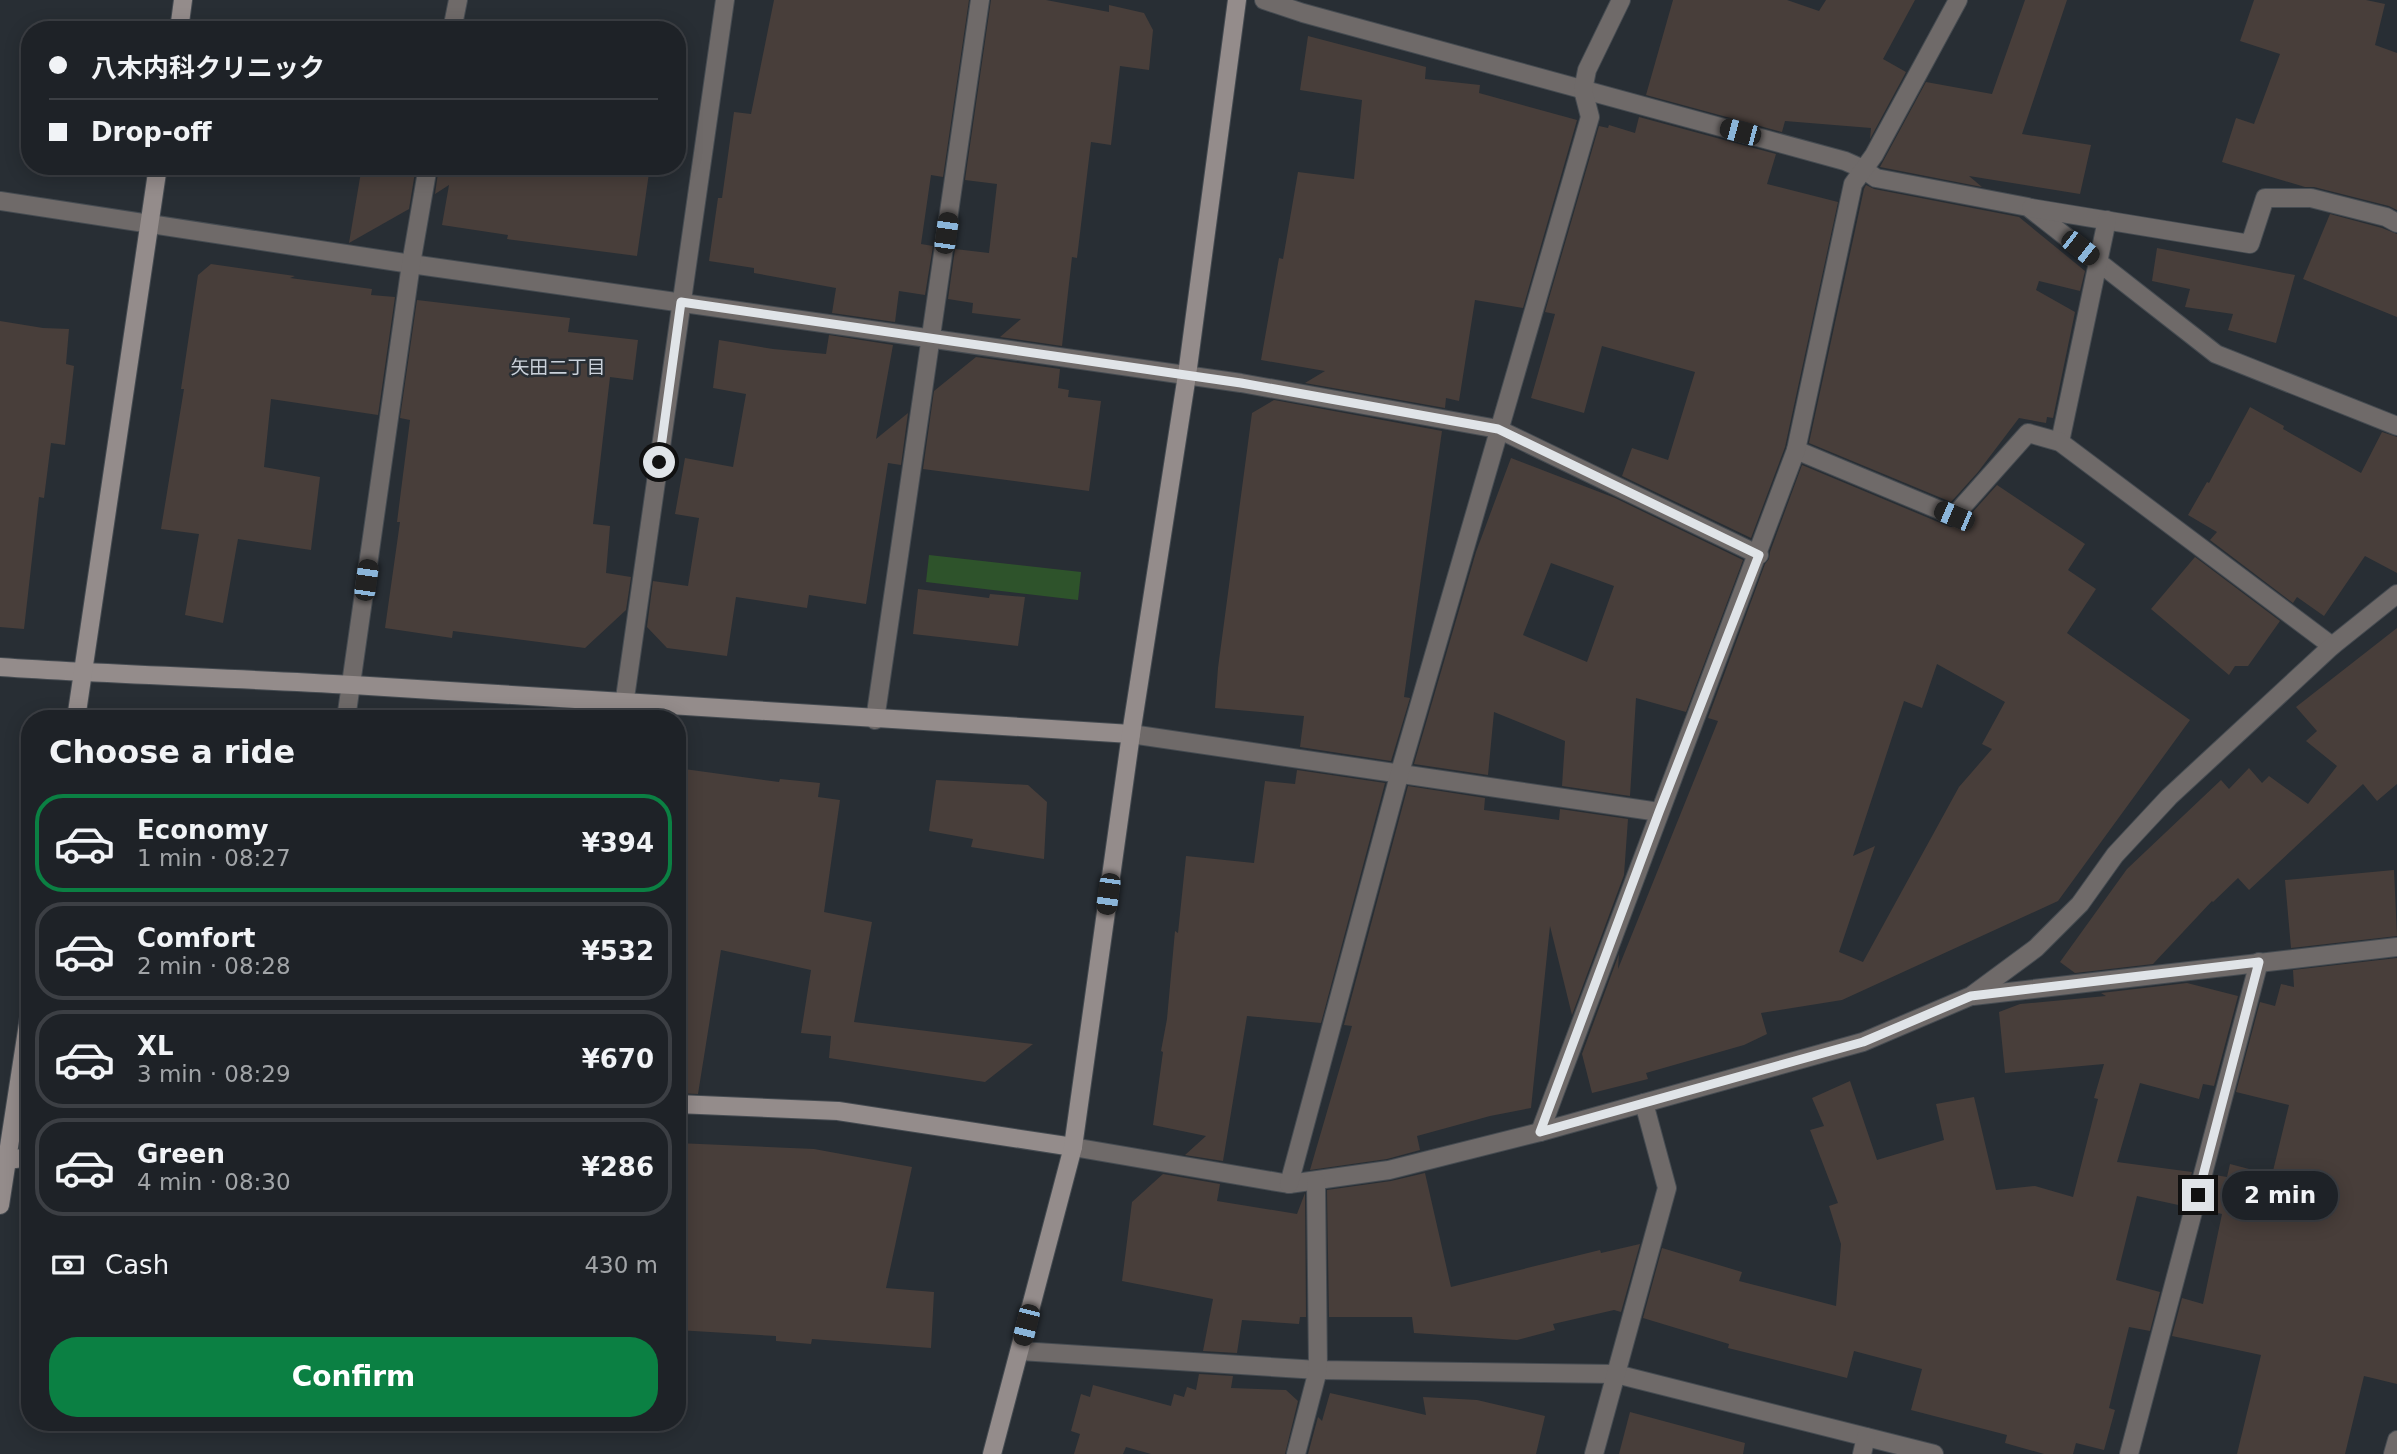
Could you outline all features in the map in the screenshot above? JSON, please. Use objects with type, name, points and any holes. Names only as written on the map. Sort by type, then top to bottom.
[{"type":"street","points":[[180,21],[184,0]]},
{"type":"street","points":[[454,21],[457,0]]},
{"type":"street","points":[[0,667],[351,685],[623,710],[725,0]]},
{"type":"street","points":[[874,720],[980,0]]},
{"type":"street","points":[[992,1454],[1073,1147],[1131,734],[1187,375],[1237,0]]},
{"type":"street","points":[[1264,0],[1845,161],[1876,178],[2028,207],[2250,244],[2265,198],[2311,198],[2386,217],[2397,223]]},
{"type":"street","points":[[1289,1184],[1400,772],[1590,117],[1583,90],[1587,70],[1621,0]]},
{"type":"street","points":[[1540,1132],[1659,812],[1759,555],[1796,450],[1853,184],[1874,156],[1958,0]]},
{"type":"street","points":[[77,710],[157,175]]},
{"type":"street","points":[[347,710],[411,264],[426,175]]},
{"type":"street","points":[[0,201],[411,264],[1187,375],[1498,429],[1759,555]]},
{"type":"street","points":[[2028,207],[2216,354],[2397,426]]},
{"type":"street","points":[[2060,442],[2107,220]]},
{"type":"street","points":[[1796,450],[1954,516],[2028,433],[2060,442],[2332,646]]},
{"type":"street","points":[[686,1104],[838,1111],[1289,1184],[1389,1170],[1540,1132],[1863,1042],[1971,996],[2036,948],[2080,904],[2115,855],[2169,797],[2332,646],[2397,594]]},
{"type":"street","points":[[686,713],[1131,734],[1659,812]]},
{"type":"street","points":[[1971,996],[2397,947]]},
{"type":"street","points":[[2129,1454],[2259,962]]},
{"type":"street","points":[[0,1205],[3,1160],[21,1061]]},
{"type":"street","points":[[1594,1454],[1667,1188],[1644,1103]]},
{"type":"street","points":[[3,1160],[21,1158]]},
{"type":"street","points":[[1296,1454],[1318,1370],[1316,1182]]},
{"type":"street","points":[[1020,1351],[1318,1370],[1616,1374],[1864,1446],[1934,1454]]},
{"type":"street","points":[[2393,1454],[2397,1440]]},
{"type":"green space","points":[[929,555],[1081,572],[1078,600],[926,582]]},
{"type":"building","points":[[774,0],[969,0],[943,177],[931,175],[921,244],[933,246],[925,295],[899,291],[895,322],[832,313],[836,288],[754,273],[754,268],[709,261],[718,198],[722,198],[734,112],[751,114]]},
{"type":"building","points":[[991,0],[1046,0],[1109,12],[1109,5],[1144,13],[1153,30],[1149,70],[1120,66],[1111,145],[1091,142],[1077,258],[1072,257],[1062,346],[1000,337],[1021,319],[972,313],[973,303],[948,299],[955,249],[989,253],[997,184],[965,180]]},
{"type":"building","points":[[1673,0],[1787,0],[1819,11],[1826,0],[1915,0],[1883,59],[1906,72],[1870,139],[1871,128],[1785,121],[1782,132],[1646,95]]},
{"type":"building","points":[[2025,0],[2067,0],[2022,134],[2091,145],[2080,194],[1969,176],[1982,187],[1880,167],[1926,82],[1992,94]]},
{"type":"building","points":[[2254,0],[2366,0],[2385,4],[2375,45],[2397,53],[2397,210],[2314,187],[2305,187],[2222,162],[2236,118],[2254,124],[2280,54],[2240,41]]},
{"type":"building","points":[[1308,36],[1426,67],[1425,79],[1480,85],[1479,93],[1577,120],[1523,308],[1475,300],[1459,401],[1446,398],[1445,408],[1305,383],[1325,371],[1261,360],[1298,172],[1354,179],[1362,100],[1300,90]]},
{"type":"building","points":[[1639,117],[1776,154],[1767,184],[1838,202],[1785,447],[1751,538],[1622,476],[1632,448],[1668,460],[1695,372],[1602,346],[1584,413],[1531,398],[1555,314],[1545,312],[1599,126],[1608,128],[1609,125],[1635,133]]},
{"type":"building","points":[[360,175],[415,175],[409,209],[349,243]]},
{"type":"building","points":[[438,175],[649,175],[637,256],[507,239],[508,235],[442,225],[449,185],[435,194]]},
{"type":"building","points":[[1866,185],[1874,189],[2019,217],[2085,271],[2080,291],[2039,281],[2036,290],[2075,312],[2053,418],[2047,417],[2046,423],[2019,418],[1978,472],[1951,502],[1809,443]]},
{"type":"building","points":[[2330,214],[2397,234],[2397,317],[2303,279]]},
{"type":"building","points":[[2157,248],[2295,275],[2276,343],[2228,330],[2233,314],[2185,307],[2190,289],[2152,281]]},
{"type":"building","points":[[211,264],[372,289],[371,295],[395,297],[378,415],[271,399],[264,467],[320,477],[311,550],[238,539],[223,623],[185,615],[199,534],[161,529],[184,389],[181,389],[198,275]]},
{"type":"building","points":[[417,300],[570,318],[568,332],[638,340],[633,380],[610,377],[593,524],[610,526],[606,573],[631,577],[626,610],[585,648],[453,631],[452,638],[385,628],[400,522],[397,522],[410,420],[400,418]]},
{"type":"building","points":[[0,321],[69,329],[66,364],[74,366],[65,445],[51,443],[44,498],[39,497],[24,629],[0,627]]},
{"type":"building","points":[[829,335],[893,345],[876,439],[908,413],[901,465],[888,463],[866,604],[809,595],[807,608],[736,597],[727,656],[667,648],[647,627],[653,581],[688,586],[699,518],[675,514],[685,458],[733,467],[746,394],[713,388],[719,340],[826,354]]},
{"type":"building","points":[[976,357],[1060,369],[1058,388],[1069,390],[1068,397],[1101,401],[1089,491],[923,469],[934,391]]},
{"type":"building","points":[[1274,400],[1442,431],[1404,697],[1410,698],[1391,761],[1300,747],[1304,716],[1215,708],[1252,413]]},
{"type":"building","points":[[2250,407],[2361,473],[2382,432],[2397,437],[2397,573],[2365,556],[2324,616],[2297,597],[2293,603],[2210,540],[2217,532],[2188,515],[2207,482],[2209,483]]},
{"type":"building","points":[[1511,458],[1615,498],[1743,560],[1686,712],[1636,698],[1630,796],[1562,786],[1565,741],[1494,712],[1488,775],[1414,764],[1476,552]],"holes":[[[1551,563],[1614,586],[1587,662],[1523,635]]]},
{"type":"building","points":[[1802,465],[1950,527],[1962,524],[1997,485],[2085,544],[2068,570],[2096,589],[2067,633],[2190,720],[2058,901],[1842,1000],[1761,1013],[1767,1034],[1744,1045],[1646,1073],[1648,1079],[1592,1093],[1582,1054],[1619,954],[1618,969],[1718,721],[1708,718]],"holes":[[[1937,664],[2005,702],[1982,744],[1992,749],[1959,787],[1863,962],[1839,952],[1875,846],[1853,856],[1904,701],[1922,708]]]},
{"type":"building","points":[[2195,557],[2280,621],[2248,666],[2235,666],[2229,675],[2151,609]]},
{"type":"building","points":[[918,589],[989,598],[990,594],[1025,597],[1018,646],[913,634]]},
{"type":"building","points":[[2397,628],[2397,784],[2377,801],[2363,784],[2249,890],[2238,878],[2212,901],[2153,964],[2075,973],[2060,962],[2127,869],[2221,780],[2229,789],[2249,768],[2262,783],[2269,776],[2308,804],[2337,766],[2306,741],[2317,731],[2296,707]]},
{"type":"building","points":[[686,769],[779,782],[780,779],[820,783],[818,797],[840,800],[824,912],[872,922],[854,1022],[1033,1044],[985,1082],[829,1058],[831,1036],[801,1033],[811,970],[721,950],[698,1094],[686,1093]]},
{"type":"building","points":[[1297,770],[1385,783],[1321,1023],[1247,1016],[1223,1161],[1185,1155],[1206,1136],[1153,1125],[1186,856],[1254,863],[1265,781],[1295,784]]},
{"type":"building","points":[[936,780],[1028,785],[1047,802],[1044,859],[971,847],[973,839],[929,831]]},
{"type":"building","points":[[1408,786],[1485,798],[1484,810],[1559,820],[1560,809],[1628,819],[1624,875],[1572,1015],[1550,926],[1531,1108],[1417,1136],[1420,1150],[1387,1159],[1310,1170],[1352,1026],[1344,1025]]},
{"type":"building","points":[[2394,870],[2397,936],[2291,948],[2285,880]]},
{"type":"building","points":[[2397,958],[2397,1384],[2364,1376],[2345,1454],[2237,1454],[2261,1355],[2172,1336],[2182,1298],[2203,1304],[2222,1214],[2205,1210],[2215,1175],[2227,1177],[2230,1164],[2272,1175],[2289,1105],[2236,1092],[2260,1002],[2275,1006],[2281,984],[2294,987],[2293,970]]},
{"type":"building","points":[[2187,983],[2238,996],[2214,1086],[2203,1084],[2199,1099],[2140,1083],[2117,1162],[2192,1172],[2183,1206],[2137,1196],[2116,1280],[2160,1292],[2150,1331],[2129,1327],[2109,1408],[2115,1410],[2104,1450],[2076,1443],[2073,1454],[2044,1454],[2005,1443],[2007,1435],[1911,1410],[1922,1369],[1854,1351],[1847,1378],[1728,1348],[1729,1344],[1643,1318],[1662,1248],[1742,1272],[1739,1281],[1836,1306],[1841,1244],[1829,1206],[1838,1203],[1810,1130],[1824,1126],[1812,1098],[1850,1081],[1877,1160],[1944,1140],[1936,1104],[1974,1097],[1996,1190],[2035,1186],[2073,1197],[2098,1099],[2094,1098],[2104,1064],[2005,1073],[1999,1012],[2020,1004],[2106,996],[2101,993]]},
{"type":"building","points":[[686,1143],[814,1149],[912,1167],[886,1288],[934,1292],[931,1348],[812,1339],[811,1344],[776,1341],[776,1336],[686,1331]]},
{"type":"building","points":[[1425,1173],[1451,1287],[1600,1250],[1601,1253],[1640,1244],[1621,1312],[1614,1310],[1553,1324],[1555,1330],[1517,1340],[1414,1333],[1412,1317],[1329,1317],[1327,1190]]},
{"type":"building","points":[[1163,1174],[1220,1184],[1217,1201],[1297,1214],[1305,1193],[1306,1317],[1300,1317],[1299,1324],[1242,1320],[1237,1353],[1203,1351],[1213,1299],[1122,1281],[1132,1202]]},
{"type":"building","points":[[1199,1374],[1233,1376],[1231,1388],[1286,1390],[1298,1401],[1285,1454],[1151,1454],[1126,1447],[1123,1454],[1074,1454],[1080,1434],[1071,1431],[1081,1394],[1090,1397],[1093,1385],[1171,1406],[1174,1394],[1184,1397],[1187,1387],[1196,1390]]},
{"type":"building","points":[[1330,1393],[1426,1415],[1423,1397],[1477,1400],[1545,1416],[1536,1454],[1308,1454],[1318,1417],[1322,1421]]},
{"type":"building","points":[[1630,1412],[1745,1443],[1743,1454],[1619,1454]]},
{"type":"district","name":"矢田二丁目","points":[[558,367]]},
{"type":"route","points":[[659,462],[681,302],[1241,383],[1498,429],[1759,555],[1659,812],[1540,1132],[1863,1042],[1971,996],[2259,962],[2198,1195]]}]
